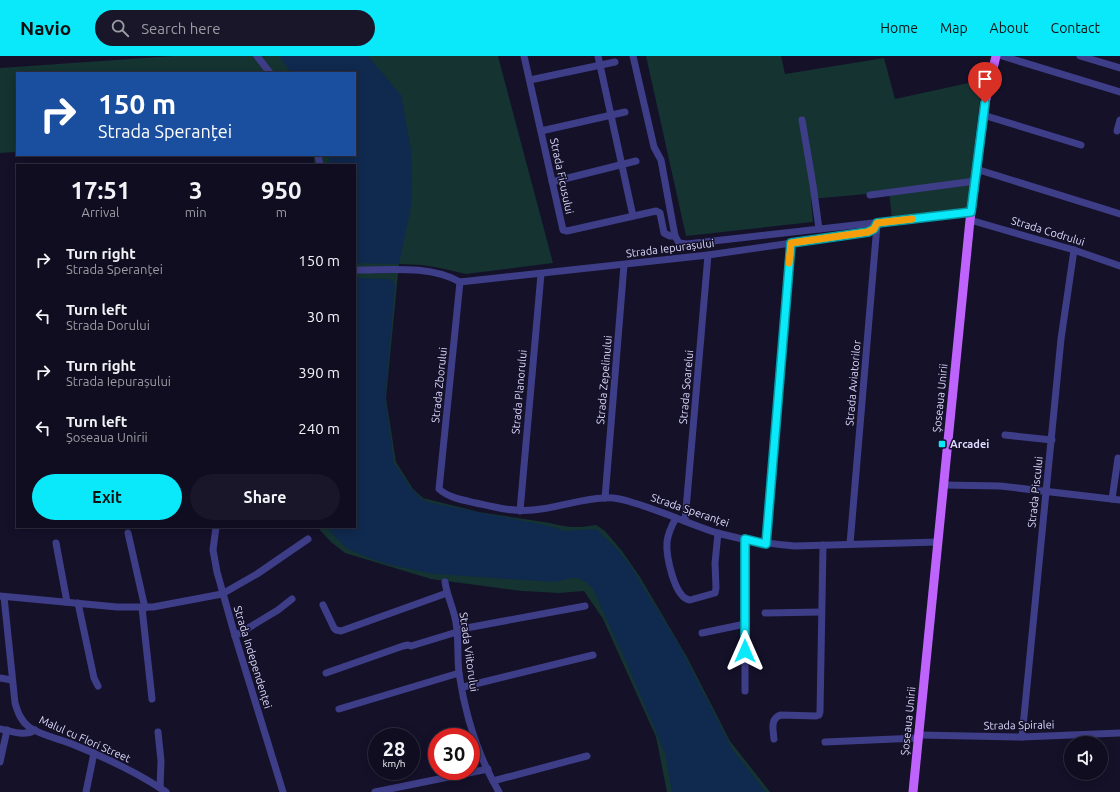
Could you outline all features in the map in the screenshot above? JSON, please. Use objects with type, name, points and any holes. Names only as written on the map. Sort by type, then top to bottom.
[{"type":"main road","name":"Șoseaua Unirii","points":[[913,792],[970,216],[983,115],[996,56]]},
{"type":"street","points":[[257,56],[269,72]]},
{"type":"street","name":"Strada Ficusului","points":[[524,56],[563,230],[566,232],[658,211],[660,213],[664,233],[676,238]]},
{"type":"street","points":[[598,56],[634,216]]},
{"type":"street","points":[[633,56],[654,147],[661,160],[676,238]]},
{"type":"street","points":[[1002,56],[1120,92]]},
{"type":"street","points":[[1080,56],[1120,68]]},
{"type":"street","points":[[530,80],[615,62]]},
{"type":"street","points":[[541,131],[625,112]]},
{"type":"street","points":[[983,115],[1081,145]]},
{"type":"street","points":[[802,120],[819,229]]},
{"type":"street","points":[[1117,131],[1120,120]]},
{"type":"street","points":[[552,182],[636,161]]},
{"type":"street","points":[[976,168],[1120,214]]},
{"type":"street","points":[[870,195],[975,181]]},
{"type":"street","name":"Strada Iepurașului","points":[[676,238],[682,244],[687,244],[877,223],[970,216]]},
{"type":"street","name":"Strada Codrului","points":[[970,216],[1120,266]]},
{"type":"street","name":"Strada Iepurașului","points":[[460,282],[708,255],[868,232],[874,229],[877,223]]},
{"type":"street","name":"Strada Aviatorilor","points":[[850,544],[877,223]]},
{"type":"street","points":[[766,544],[791,243]]},
{"type":"street","name":"Strada Piscului","points":[[1022,737],[1061,339],[1074,250]]},
{"type":"street","name":"Strada Soarelui","points":[[685,521],[708,255]]},
{"type":"street","name":"Strada Zepelinului","points":[[605,498],[624,265]]},
{"type":"street","points":[[356,270],[407,270],[434,272],[460,282]]},
{"type":"street","name":"Strada Planorului","points":[[520,511],[541,274]]},
{"type":"street","name":"Strada Zborului","points":[[439,489],[460,282]]},
{"type":"street","points":[[1006,435],[1052,440]]},
{"type":"street","points":[[944,485],[1000,486],[1116,499],[1118,458]]},
{"type":"street","name":"Strada Speranței","points":[[439,489],[443,493],[454,498],[520,511],[545,509],[605,498],[614,498],[631,502],[718,533],[766,544],[823,546],[938,542]]},
{"type":"street","points":[[676,518],[670,528],[667,542],[669,567],[677,586],[686,600],[715,593],[718,533]]},
{"type":"street","name":"Strada Independenței","points":[[216,528],[213,550],[214,562],[222,594],[283,792]]},
{"type":"street","points":[[128,533],[143,608],[152,699]]},
{"type":"street","points":[[2,596],[143,608],[153,607],[222,594],[257,574],[308,539]]},
{"type":"street","points":[[745,539],[745,691]]},
{"type":"street","points":[[56,543],[67,602]]},
{"type":"street","points":[[774,739],[773,724],[776,716],[816,716],[819,715],[820,712],[823,546]]},
{"type":"street","name":"Strada Viitorului","points":[[445,582],[455,616],[462,687],[473,733],[499,792]]},
{"type":"street","points":[[323,605],[334,628],[341,631],[447,593]]},
{"type":"street","name":"Malul cu Flori Street","points":[[2,596],[16,703],[19,714],[28,726],[94,753],[159,789]]},
{"type":"street","points":[[235,636],[278,610],[292,599]]},
{"type":"street","points":[[78,603],[94,678],[98,686]]},
{"type":"street","points":[[326,673],[403,646],[411,646],[457,632],[461,629],[585,606]]},
{"type":"street","points":[[765,613],[821,612]]},
{"type":"street","points":[[702,633],[745,624]]},
{"type":"street","points":[[462,687],[593,655]]},
{"type":"street","points":[[339,709],[460,673]]},
{"type":"street","points":[[0,678],[12,680]]},
{"type":"street","points":[[0,762],[3,730],[24,734],[35,730]]},
{"type":"street","points":[[158,732],[161,761],[159,789]]},
{"type":"street","name":"Strada Spiralei","points":[[825,742],[919,737],[1022,737],[1120,733]]},
{"type":"street","points":[[86,792],[94,753]]},
{"type":"street","points":[[493,781],[588,756]]},
{"type":"street","points":[[375,792],[488,769]]},
{"type":"green space","points":[[173,56],[498,56],[553,263],[466,274],[422,265],[399,264],[386,398],[396,462],[413,489],[423,498],[479,512],[568,527],[596,525],[605,531],[622,551],[640,577],[687,657],[730,741],[770,792],[667,792],[656,737],[603,619],[584,591],[559,593],[522,591],[431,579],[345,553],[331,542],[318,528],[356,528],[356,164],[314,164],[314,156],[356,156],[356,72],[16,72],[16,152],[0,153],[0,68]]},
{"type":"green space","points":[[646,56],[781,56],[785,74],[884,58],[895,99],[982,80],[967,210],[892,218],[889,192],[811,199],[813,222],[686,236]]},
{"type":"water","points":[[279,56],[368,56],[401,95],[411,150],[412,178],[411,206],[399,264],[356,263],[356,164],[329,164],[329,156],[356,156],[356,72],[290,72]]},
{"type":"water","points":[[356,278],[389,279],[392,280],[395,285],[385,398],[394,463],[409,486],[421,499],[431,503],[549,526],[565,531],[596,529],[618,550],[631,567],[680,647],[732,749],[766,792],[672,792],[665,753],[593,589],[584,581],[576,578],[555,582],[434,574],[392,565],[369,558],[346,548],[327,528],[356,528]]},
{"type":"slow traffic","points":[[789,263],[791,243],[868,232],[874,229],[877,223],[912,219]]},
{"type":"place","name":"Arcadei","points":[[942,444]]},
{"type":"route","points":[[745,651],[745,539],[766,544],[791,243],[868,232],[874,229],[877,223],[971,212],[985,103]]}]
